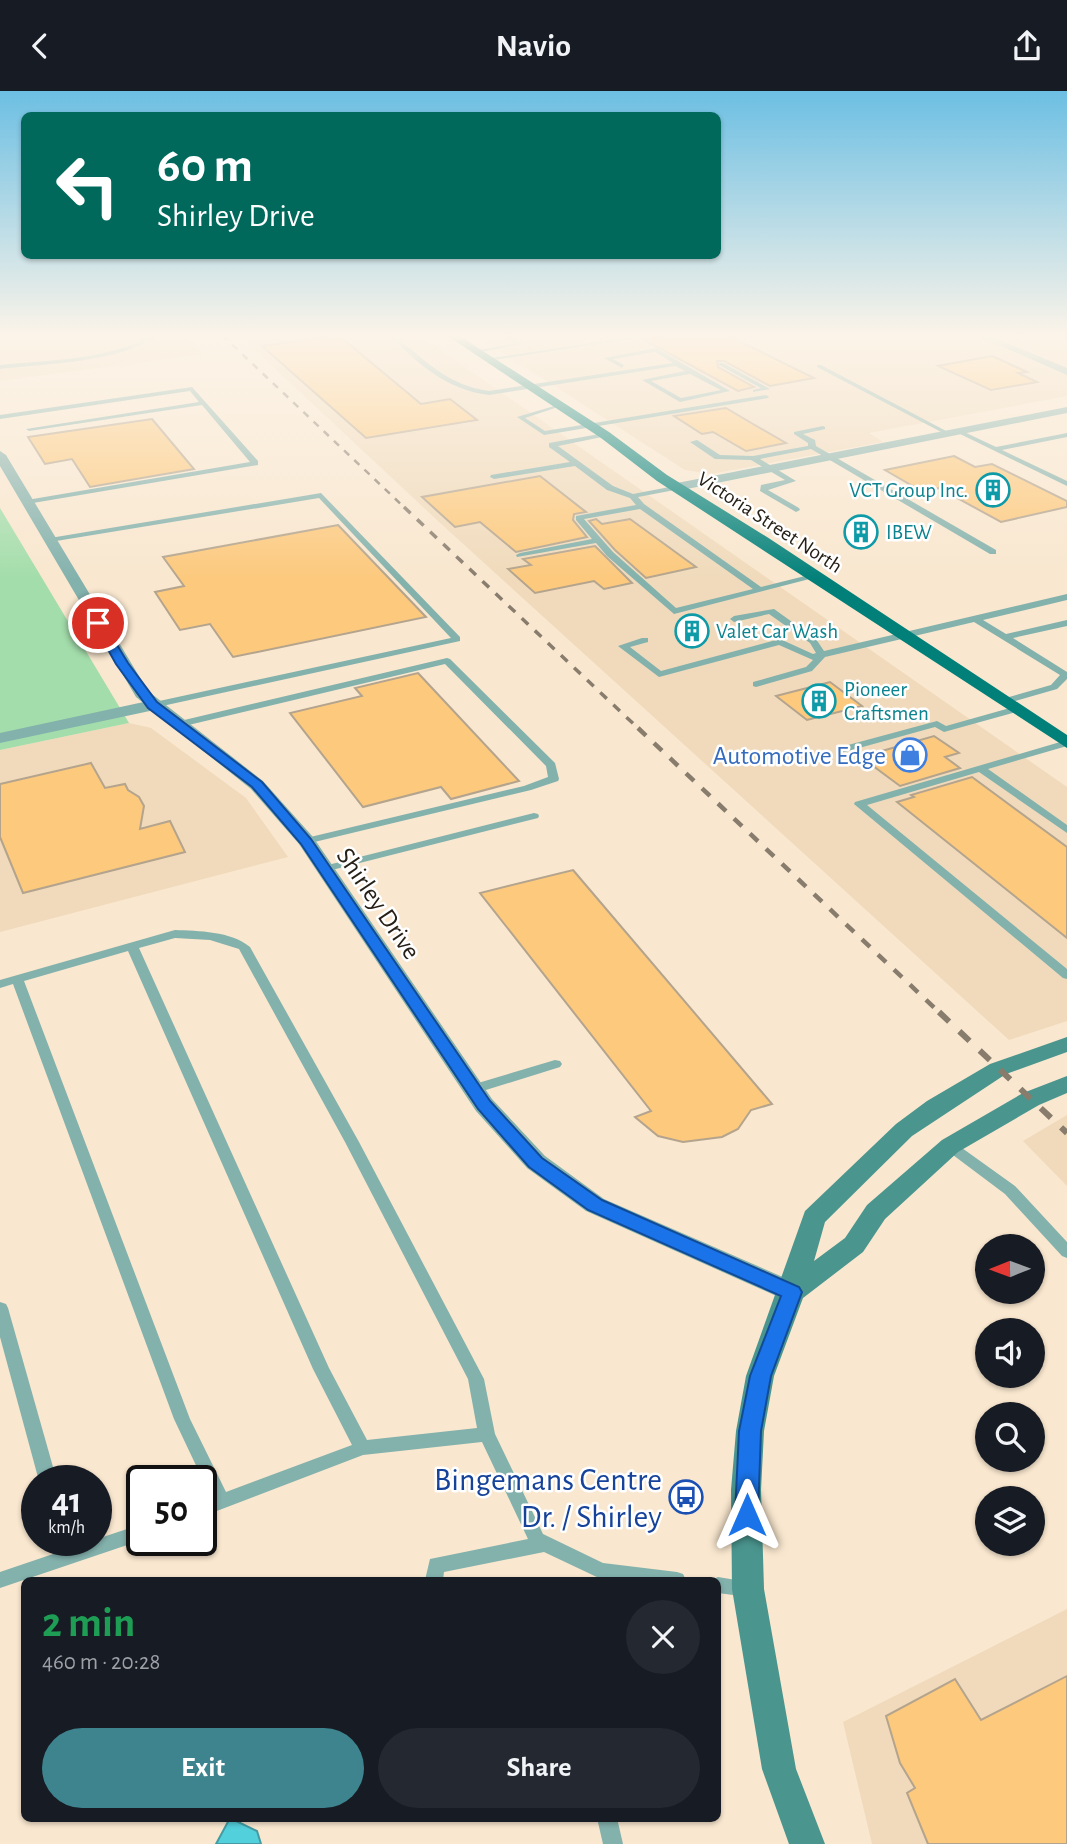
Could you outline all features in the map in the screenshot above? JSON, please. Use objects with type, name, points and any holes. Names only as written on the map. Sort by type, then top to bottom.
[{"type":"main road","name":"Victoria Street North","points":[[577,417],[677,487],[817,576],[1067,743]]},
{"type":"main road","points":[[807,1844],[779,1769],[733,1587],[746,1490],[750,1431],[761,1376],[792,1292],[814,1218],[904,1131],[935,1107],[998,1069],[1067,1044]]},
{"type":"main road","points":[[792,1292],[854,1245],[876,1212],[950,1146],[1031,1100],[1067,1084]]},
{"type":"street","points":[[677,487],[1032,417]]},
{"type":"street","name":"Shirley Drive","points":[[1,459],[122,664],[153,705],[257,785],[306,842],[473,1089],[536,1162],[595,1205],[792,1292]]},
{"type":"street","points":[[0,738],[153,705]]},
{"type":"lane","points":[[77,417],[80,421]]},
{"type":"lane","points":[[29,429],[109,417]]},
{"type":"lane","points":[[27,502],[255,463],[216,417]]},
{"type":"lane","points":[[521,417],[544,433],[646,417]]},
{"type":"lane","points":[[922,417],[1066,483]]},
{"type":"lane","points":[[812,447],[812,442],[796,433],[822,428]]},
{"type":"lane","points":[[605,435],[552,445],[610,488],[633,496],[677,487]]},
{"type":"lane","points":[[995,449],[1067,435]]},
{"type":"lane","points":[[694,442],[718,457],[752,459],[812,447],[993,552]]},
{"type":"lane","points":[[752,459],[792,481],[764,487],[764,491],[796,510]]},
{"type":"lane","points":[[494,477],[576,463]]},
{"type":"lane","points":[[50,540],[321,495],[457,639],[153,705]]},
{"type":"lane","points":[[633,496],[641,506],[760,590]]},
{"type":"lane","points":[[641,506],[579,518],[598,540],[674,611],[817,576]]},
{"type":"lane","points":[[520,555],[598,540]]},
{"type":"lane","points":[[645,640],[623,646],[659,674],[780,642],[817,656],[1067,597]]},
{"type":"lane","points":[[734,619],[771,611],[813,641],[817,656],[809,669],[756,684]]},
{"type":"lane","points":[[841,750],[937,724],[944,729],[1054,687],[1066,675],[975,619]]},
{"type":"lane","points":[[1007,637],[1067,623]]},
{"type":"lane","points":[[180,725],[447,661],[551,765],[554,779],[306,842]]},
{"type":"lane","points":[[1067,743],[859,804],[1067,975]]},
{"type":"lane","points":[[980,768],[1067,830]]},
{"type":"lane","points":[[324,869],[534,816]]},
{"type":"lane","points":[[0,984],[174,935],[204,935],[244,947],[339,1118],[476,1379],[487,1434],[537,1540],[601,1571],[652,1577]]},
{"type":"lane","points":[[133,948],[321,1369],[362,1448]]},
{"type":"lane","points":[[17,979],[182,1419],[222,1501]]},
{"type":"lane","points":[[473,1089],[555,1064]]},
{"type":"lane","points":[[950,1146],[1010,1190],[1067,1252]]},
{"type":"lane","points":[[0,1308],[44,1465]]},
{"type":"lane","points":[[217,1503],[362,1448],[487,1434]]},
{"type":"lane","points":[[434,1577],[436,1565],[544,1544]]},
{"type":"lane","points":[[0,1580],[50,1556]]},
{"type":"lane","points":[[608,1822],[612,1844]]},
{"type":"shaded area","points":[[327,417],[536,417],[1067,787],[1067,1021],[1009,1040]]},
{"type":"shaded area","points":[[602,417],[956,417],[869,433],[883,442],[711,474],[685,470]]},
{"type":"shaded area","points":[[129,723],[151,728],[246,798],[288,857],[0,932],[0,750]]},
{"type":"shaded area","points":[[1067,1115],[1067,1186],[1023,1141]]},
{"type":"shaded area","points":[[1067,1609],[1067,1844],[872,1844],[843,1722]]},
{"type":"green space","points":[[0,508],[129,723],[0,750]]},
{"type":"water","points":[[228,1822],[238,1822],[257,1831],[261,1844],[216,1844]]},
{"type":"building","points":[[342,417],[473,417],[477,420],[366,438]]},
{"type":"building","points":[[675,417],[741,417],[786,443],[746,451],[713,432],[702,434]]},
{"type":"building","points":[[152,419],[194,469],[90,487],[72,459],[45,464],[28,437]]},
{"type":"building","name":"VCT Group Inc.","points":[[954,456],[975,467],[992,464],[1067,501],[1067,507],[1001,522],[939,488],[923,492],[885,470]]},
{"type":"building","points":[[540,476],[586,512],[574,514],[573,520],[587,537],[516,552],[480,522],[455,527],[422,497]]},
{"type":"building","points":[[596,519],[602,524],[630,519],[696,567],[646,578],[615,550],[589,521]]},
{"type":"building","points":[[338,525],[426,617],[233,657],[210,624],[180,630],[155,592],[184,586],[163,557]]},
{"type":"building","points":[[595,546],[632,583],[604,589],[594,581],[535,593],[508,569],[531,565],[523,559]]},
{"type":"building","points":[[418,673],[519,781],[451,799],[441,787],[363,807],[290,713],[362,696],[355,688]]},
{"type":"building","name":"Pioneer Craftsmen","points":[[830,682],[862,706],[807,720],[776,696]]},
{"type":"building","name":"Automotive Edge","points":[[934,736],[959,753],[945,757],[960,768],[900,786],[861,757]]},
{"type":"building","points":[[91,763],[105,788],[125,784],[128,790],[139,797],[144,806],[140,829],[170,821],[185,852],[23,893],[0,837],[0,784]]},
{"type":"building","points":[[972,777],[1067,847],[1067,938],[897,802],[914,797],[911,795]]},
{"type":"building","points":[[573,870],[772,1104],[751,1110],[738,1129],[722,1137],[683,1142],[658,1136],[635,1117],[651,1111],[480,893]]},
{"type":"building","points":[[1067,1676],[1067,1844],[928,1844],[907,1793],[915,1788],[900,1763],[886,1716],[955,1679],[981,1720]]},
{"type":"railway","points":[[309,417],[405,508]]},
{"type":"railway","points":[[404,507],[640,730]]},
{"type":"railway","points":[[638,728],[941,1014]]},
{"type":"railway","points":[[939,1012],[1067,1133]]},
{"type":"place","name":"VCT Group Inc.","points":[[993,490]]},
{"type":"place","name":"IBEW","points":[[861,532]]},
{"type":"place","name":"Valet Car Wash","points":[[692,631]]},
{"type":"place","name":"Pioneer Craftsmen","points":[[819,701]]},
{"type":"place","name":"Automotive Edge","points":[[910,755]]},
{"type":"place","name":"Bingemans Centre Dr. / Shirley","points":[[686,1497]]},
{"type":"route","points":[[98,623],[142,694],[257,785],[306,842],[484,1105],[536,1162],[595,1205],[716,1256],[792,1292],[761,1376],[750,1431],[747,1515]]}]
